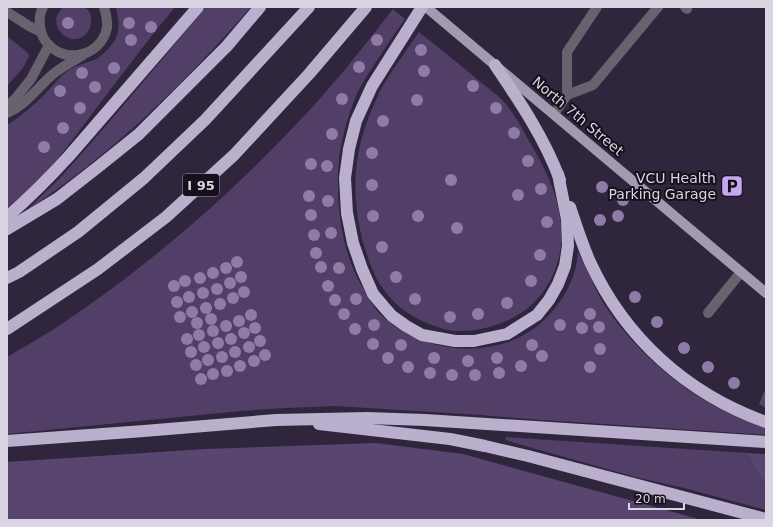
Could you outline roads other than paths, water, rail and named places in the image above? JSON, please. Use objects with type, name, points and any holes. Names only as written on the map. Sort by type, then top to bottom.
[{"type":"highway","points":[[7,217],[42,185],[69,156],[198,7]]},
{"type":"highway","points":[[7,229],[58,199],[139,134],[227,46],[260,7]]},
{"type":"highway","points":[[7,278],[19,272],[78,232],[144,178],[205,120],[309,7]]},
{"type":"highway","name":"I 95","points":[[7,329],[98,269],[166,217],[234,155],[309,74],[366,7]]},
{"type":"highway","points":[[422,7],[372,86],[356,121],[349,149],[345,178],[347,213],[353,243],[373,294],[392,316],[422,335],[456,341],[474,341],[508,334],[537,315],[549,300],[566,266],[568,246],[567,219],[558,174]]},
{"type":"highway","points":[[496,65],[543,142],[558,174],[591,262],[612,302],[630,326],[660,359],[698,389],[722,403],[766,422]]},
{"type":"highway","points":[[7,441],[276,420],[351,418],[425,420],[766,442]]},
{"type":"highway","points":[[276,420],[450,439],[485,446],[766,519]]},
{"type":"main road","name":"North 7th Street","points":[[426,7],[766,293]]},
{"type":"street","points":[[43,7],[40,20],[41,32],[49,45],[64,54],[75,56],[86,54]]},
{"type":"street","points":[[7,113],[28,100],[58,70],[96,47],[103,39],[106,28],[107,17],[104,7]]},
{"type":"street","points":[[554,114],[566,95],[567,52],[598,7]]},
{"type":"street","points":[[566,95],[593,85],[658,7]]},
{"type":"street","points":[[7,12],[41,32]]},
{"type":"street","points":[[7,106],[15,99],[31,79],[49,45]]},
{"type":"street","points":[[708,313],[741,272]]},
{"type":"place","name":"VCU Health Parking Garage","points":[[732,186]]}]
